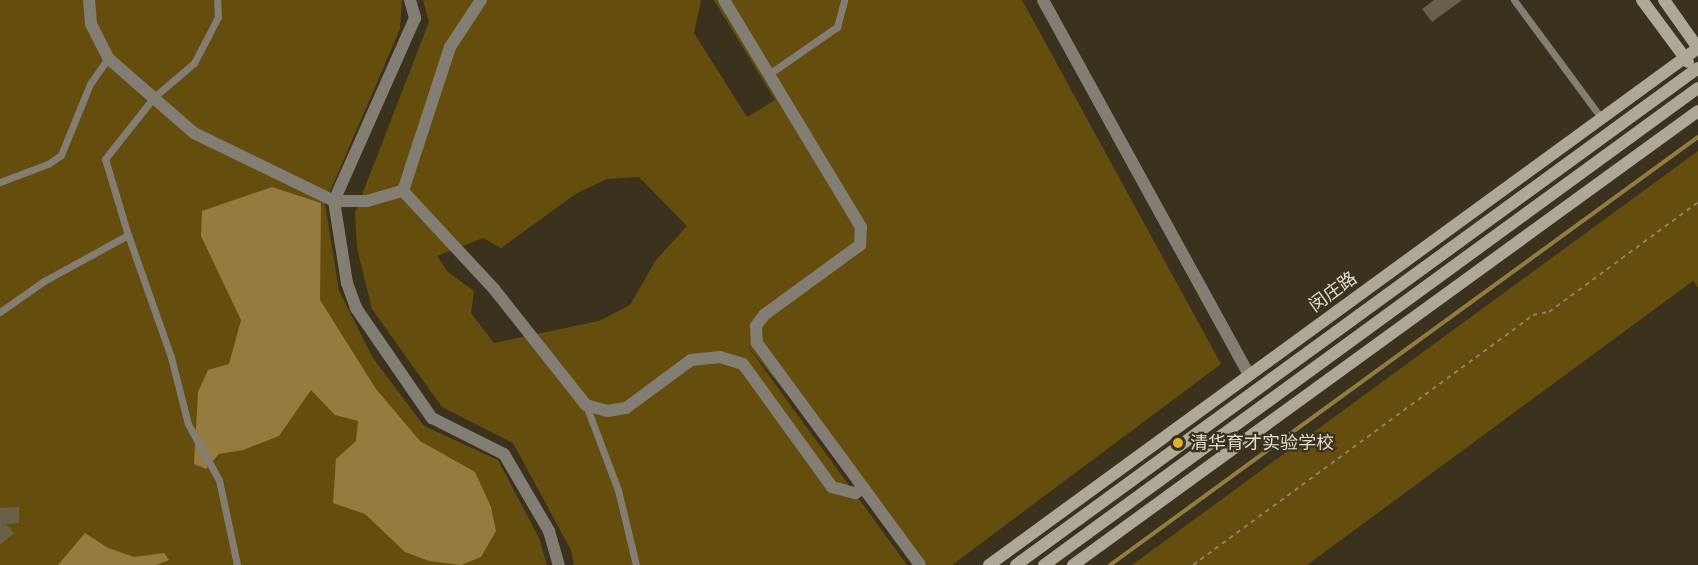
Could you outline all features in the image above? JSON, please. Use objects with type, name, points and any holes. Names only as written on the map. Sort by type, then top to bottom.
[{"type":"main road","points":[[1642,0],[1684,58],[1697,72]]},
{"type":"main road","points":[[1664,0],[1698,48]]},
{"type":"main road","name":"闵庄路","points":[[989,565],[1698,48]]},
{"type":"main road","name":"闵庄路","points":[[1016,565],[1697,72]]},
{"type":"main road","points":[[1044,565],[1698,88]]},
{"type":"main road","points":[[1073,565],[1698,111]]},
{"type":"street","points":[[88,0],[91,24],[108,58],[194,133],[334,201],[367,201],[403,190]]},
{"type":"street","points":[[410,0],[415,18],[334,201],[347,283],[356,308],[432,418],[504,454],[549,531],[559,565]]},
{"type":"street","points":[[403,190],[450,47],[481,0]]},
{"type":"street","points":[[724,0],[861,227],[860,245],[764,315],[756,326],[757,343],[920,565]]},
{"type":"street","points":[[1043,0],[1249,375]]},
{"type":"street","points":[[403,190],[494,289],[586,405],[607,411],[626,408],[691,360],[720,357],[743,364],[832,487],[855,493],[864,488]]},
{"type":"lane","points":[[217,0],[218,17],[194,63],[153,98],[105,159],[128,235],[171,357],[188,424],[219,480],[237,565]]},
{"type":"lane","points":[[769,74],[837,27],[844,0]]},
{"type":"lane","points":[[1514,0],[1602,119]]},
{"type":"lane","points":[[0,182],[48,164],[61,155],[90,84],[108,58]]},
{"type":"lane","points":[[0,312],[44,281],[128,235]]},
{"type":"lane","points":[[586,405],[618,490],[636,565]]},
{"type":"path","points":[[1193,565],[1533,315],[1549,312],[1698,202]]},
{"type":"shaded area","points":[[0,0],[402,0],[400,29],[325,203],[339,291],[373,358],[424,426],[498,460],[539,538],[547,565],[0,565]]},
{"type":"shaded area","points":[[423,0],[701,0],[694,33],[747,117],[775,100],[714,0],[1022,0],[1221,364],[952,565],[927,565],[746,344],[907,565],[574,565],[571,550],[513,443],[442,407],[372,309],[357,248],[355,213],[429,22]],"holes":[[[639,177],[687,226],[656,260],[630,305],[599,321],[494,343],[471,313],[474,291],[448,272],[437,256],[483,238],[501,248],[577,193],[607,179]]]},
{"type":"shaded area","points":[[1698,151],[1698,288],[1693,281],[1307,565],[1132,565]]},
{"type":"shaded area","points":[[272,187],[321,203],[320,300],[376,389],[420,441],[475,472],[491,507],[496,531],[481,557],[461,565],[429,561],[405,552],[365,514],[333,503],[336,459],[356,441],[358,421],[335,415],[311,390],[279,436],[243,450],[219,454],[206,469],[194,464],[198,392],[208,370],[229,364],[241,320],[201,236],[202,211]]},
{"type":"shaded area","points":[[85,533],[108,548],[134,557],[164,553],[169,560],[156,565],[58,565]]},
{"type":"building","points":[[1434,0],[1462,0],[1432,22],[1422,9]]},
{"type":"building","points":[[19,507],[19,523],[6,524],[14,533],[0,545],[0,508]]},
{"type":"waterway","points":[[1110,565],[1698,137]]},
{"type":"place","name":"清华育才实验学校","points":[[1178,443]]}]
